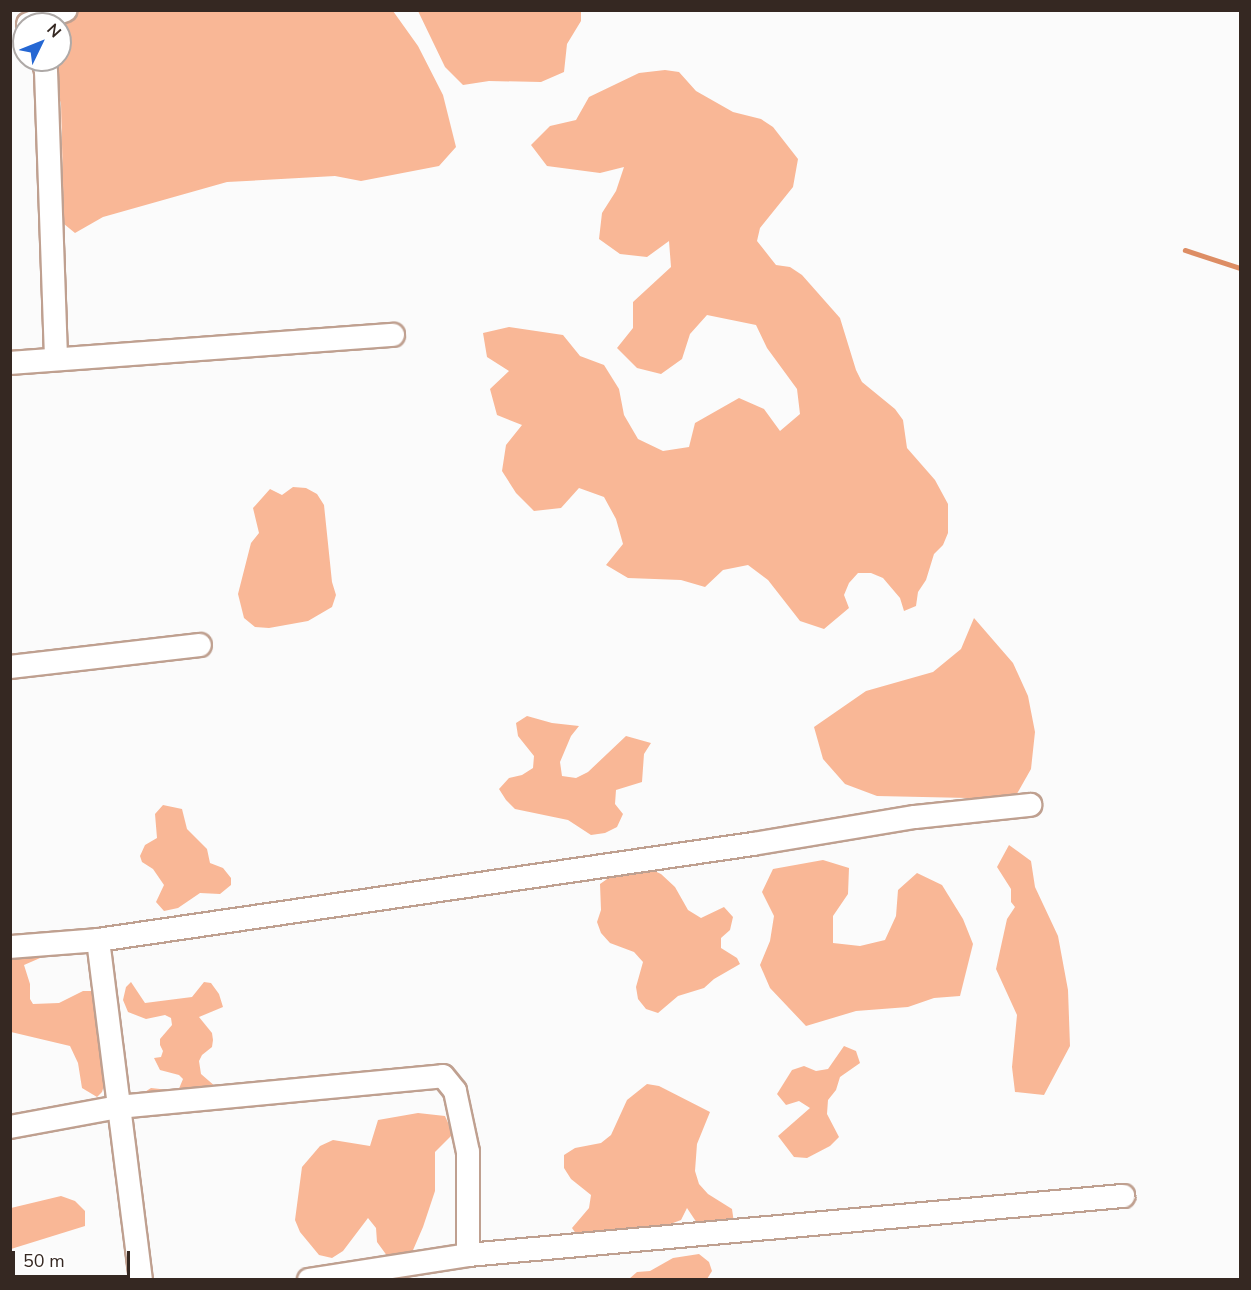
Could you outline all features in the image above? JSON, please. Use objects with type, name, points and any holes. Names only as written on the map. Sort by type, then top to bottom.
[{"type":"street","points":[[46,72],[56,358]]},
{"type":"street","points":[[10,363],[393,335]]},
{"type":"street","points":[[10,667],[200,645]]},
{"type":"street","points":[[10,947],[98,940],[753,844],[915,817],[1030,805]]},
{"type":"street","points":[[98,940],[141,1280]]},
{"type":"street","points":[[10,1127],[118,1107],[443,1076],[455,1091],[468,1152],[468,1255]]},
{"type":"street","points":[[309,1280],[468,1255],[1124,1196]]},
{"type":"shaded area","points":[[393,11],[418,46],[443,95],[456,147],[439,166],[361,181],[335,176],[227,182],[103,217],[75,233],[64,224],[61,104],[52,72],[72,72],[72,12],[69,12]]},
{"type":"shaded area","points":[[418,11],[581,11],[581,21],[567,44],[564,72],[541,82],[489,81],[463,85],[445,67]]},
{"type":"shaded area","points":[[665,70],[679,72],[696,91],[733,112],[761,119],[773,127],[798,159],[793,187],[760,228],[757,241],[776,265],[790,267],[802,275],[840,318],[862,382],[895,409],[903,420],[907,448],[935,480],[948,504],[948,533],[943,545],[934,554],[926,580],[918,592],[916,606],[904,611],[900,598],[883,578],[871,573],[858,573],[849,583],[844,595],[849,608],[824,629],[800,621],[768,580],[748,565],[723,570],[705,587],[681,580],[628,578],[606,565],[623,544],[616,519],[604,497],[579,488],[561,508],[534,511],[516,493],[502,471],[506,445],[522,425],[497,415],[490,389],[509,371],[487,357],[483,333],[509,327],[563,335],[580,356],[604,365],[619,389],[624,415],[638,439],[663,451],[689,447],[695,423],[739,398],[764,409],[780,431],[800,414],[797,389],[767,348],[756,325],[707,315],[690,334],[682,359],[661,374],[637,368],[617,348],[633,328],[633,302],[671,267],[669,241],[647,257],[620,254],[599,239],[602,213],[616,191],[624,167],[600,173],[547,166],[531,145],[550,126],[576,120],[589,97],[639,73]]},
{"type":"shaded area","points":[[293,487],[306,488],[317,494],[324,505],[332,582],[336,595],[332,607],[308,621],[269,628],[255,627],[244,618],[238,594],[251,543],[259,533],[253,508],[270,489],[282,495]]},
{"type":"shaded area","points":[[974,618],[1013,663],[1028,696],[1035,732],[1031,769],[1014,799],[877,796],[845,784],[823,759],[814,727],[866,691],[933,672],[961,649]]},
{"type":"shaded area","points":[[527,716],[552,723],[579,726],[571,736],[560,762],[562,776],[576,778],[588,772],[626,736],[651,743],[644,754],[642,782],[616,790],[615,804],[623,814],[617,827],[605,833],[591,835],[568,820],[515,809],[506,800],[499,789],[509,778],[522,775],[533,768],[534,756],[518,736],[516,723]]},
{"type":"shaded area","points":[[163,805],[182,809],[187,829],[207,849],[210,863],[223,868],[231,878],[231,885],[220,894],[200,893],[178,908],[164,911],[156,902],[164,885],[153,869],[142,862],[140,856],[145,845],[157,838],[155,814]]},
{"type":"shaded area","points":[[1009,845],[1031,861],[1035,887],[1058,936],[1068,990],[1070,1046],[1044,1095],[1015,1092],[1012,1067],[1017,1015],[996,969],[1007,919],[1015,907],[1011,902],[1011,889],[997,867]]},
{"type":"shaded area","points":[[823,860],[849,868],[848,894],[833,916],[833,943],[860,946],[885,940],[896,916],[898,890],[917,873],[942,885],[963,919],[973,944],[960,996],[934,998],[908,1007],[856,1011],[806,1026],[770,988],[760,965],[770,941],[774,916],[762,892],[773,869]]},
{"type":"shaded area","points":[[648,868],[661,874],[675,887],[688,910],[701,918],[724,907],[733,917],[730,930],[721,938],[721,948],[737,958],[740,964],[714,979],[704,988],[678,996],[658,1013],[646,1009],[638,999],[636,987],[643,962],[634,952],[610,943],[601,933],[597,922],[601,910],[600,884],[610,877]]},
{"type":"shaded area","points":[[11,954],[47,955],[24,965],[33,1004],[59,1003],[83,991],[97,991],[106,1079],[102,1092],[97,1097],[82,1088],[78,1063],[70,1046],[11,1032]]},
{"type":"shaded area","points":[[131,982],[145,1003],[192,997],[204,982],[211,983],[219,994],[223,1007],[199,1017],[212,1033],[213,1040],[212,1047],[202,1055],[199,1061],[201,1074],[216,1087],[218,1094],[197,1108],[151,1113],[145,1111],[138,1101],[140,1095],[151,1088],[178,1091],[183,1079],[179,1075],[160,1070],[154,1058],[161,1057],[163,1051],[160,1039],[172,1025],[171,1018],[165,1015],[146,1019],[128,1012],[123,1000],[126,987]]},
{"type":"shaded area","points":[[844,1046],[856,1051],[860,1063],[840,1077],[836,1090],[828,1100],[827,1114],[839,1137],[830,1146],[807,1158],[794,1157],[778,1136],[810,1108],[799,1101],[786,1105],[777,1094],[792,1070],[804,1066],[816,1071],[828,1069]]},
{"type":"shaded area","points":[[647,1084],[659,1086],[710,1112],[697,1144],[695,1171],[699,1184],[708,1194],[732,1209],[734,1223],[701,1229],[687,1208],[681,1220],[657,1229],[579,1238],[572,1228],[589,1208],[591,1195],[571,1179],[564,1168],[564,1155],[575,1148],[601,1143],[611,1135],[627,1100]]},
{"type":"shaded area","points":[[418,1113],[445,1116],[453,1134],[435,1152],[435,1191],[407,1264],[393,1264],[377,1242],[376,1228],[368,1218],[343,1251],[332,1258],[319,1255],[300,1232],[295,1220],[302,1167],[320,1146],[333,1140],[370,1146],[378,1120]]},
{"type":"shaded area","points":[[61,1196],[75,1201],[85,1211],[85,1226],[11,1249],[11,1208]]},
{"type":"shaded area","points":[[699,1254],[709,1262],[712,1271],[707,1279],[629,1279],[637,1272],[650,1271],[673,1258]]},
{"type":"waterway","points":[[1185,250],[1240,268]]}]
